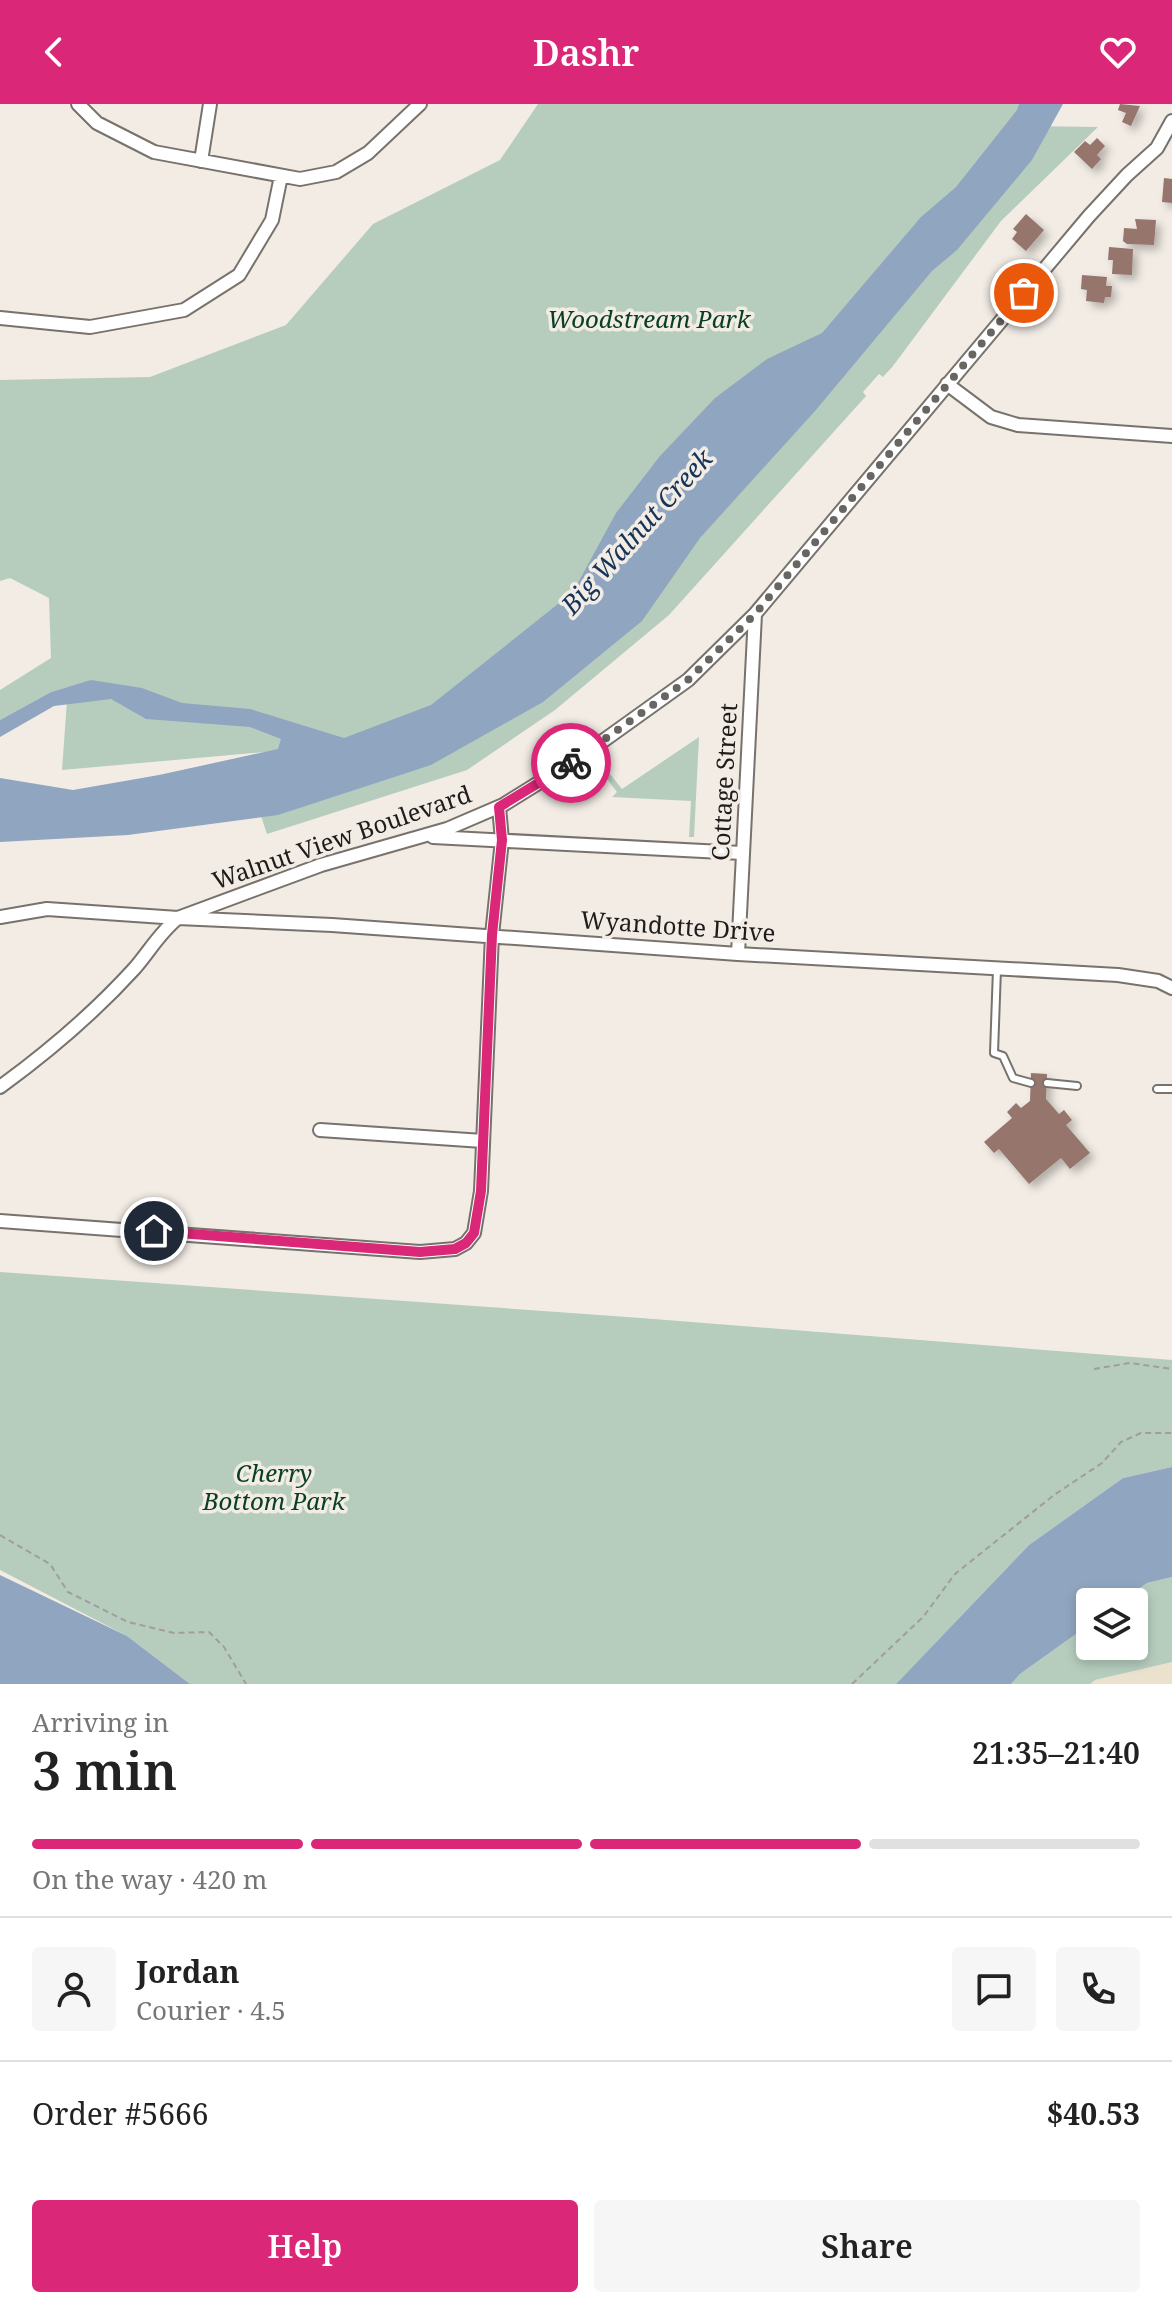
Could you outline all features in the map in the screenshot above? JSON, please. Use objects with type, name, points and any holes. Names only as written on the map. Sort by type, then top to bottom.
[{"type":"street","points":[[78,104],[97,123],[154,152],[300,179],[336,172],[368,153],[420,104]]},
{"type":"street","points":[[201,161],[210,104]]},
{"type":"street","name":"Walnut View Boulevard","points":[[0,917],[47,909],[178,918],[321,865],[426,837],[499,807],[582,756],[688,680],[755,614],[1089,216],[1157,148],[1172,121]]},
{"type":"street","points":[[1157,148],[1172,150]]},
{"type":"street","points":[[0,318],[90,327],[184,310],[239,275],[272,220],[281,176]]},
{"type":"street","points":[[947,384],[968,403],[991,417],[1018,425],[1172,436]]},
{"type":"street","name":"Cottage Street","points":[[738,954],[755,614]]},
{"type":"street","points":[[0,1221],[420,1252],[455,1249],[466,1243],[474,1233],[481,1191],[492,935],[502,840],[499,807]]},
{"type":"street","points":[[426,837],[742,853]]},
{"type":"street","name":"Wyandotte Drive","points":[[178,918],[201,917],[738,954],[1139,977],[1172,988]]},
{"type":"street","points":[[0,1087],[61,1042],[134,969],[178,918]]},
{"type":"street","points":[[320,1130],[483,1141]]},
{"type":"lane","points":[[997,969],[994,1053],[1003,1056],[1013,1078],[1031,1083]]},
{"type":"lane","points":[[1047,1083],[1077,1086]]},
{"type":"lane","points":[[1157,1089],[1172,1089]]},
{"type":"path","points":[[1094,1369],[1130,1363],[1172,1369]]},
{"type":"path","points":[[852,1684],[923,1617],[955,1574],[1054,1495],[1102,1463],[1121,1442],[1141,1433],[1172,1433]]},
{"type":"path","points":[[0,1535],[50,1564],[68,1592],[128,1622],[174,1633],[209,1632],[224,1647],[246,1684]]},
{"type":"shaded area","points":[[1172,1662],[1172,1684],[1090,1684],[1094,1680]]},
{"type":"green space","name":"Woodstream Park","points":[[538,104],[1044,104],[1032,126],[1098,127],[1001,221],[893,366],[883,377],[879,374],[863,392],[866,396],[669,615],[555,710],[467,770],[267,834],[246,772],[276,751],[62,770],[68,687],[51,692],[0,720],[0,690],[51,658],[49,598],[10,578],[0,581],[0,380],[150,377],[286,325],[373,224],[500,160]]},
{"type":"green space","points":[[699,737],[694,837],[689,837],[691,801],[612,797],[617,792],[595,763],[599,760],[622,789]]},
{"type":"green space","name":"Cherry Bottom Park","points":[[0,1272],[1172,1360],[1172,1467],[1123,1478],[1029,1545],[896,1684],[190,1684],[127,1636],[0,1570]]},
{"type":"green space","points":[[1172,1577],[1172,1662],[1095,1680],[1090,1684],[1011,1684],[1020,1674],[1076,1634],[1076,1660],[1148,1660],[1148,1588],[1140,1588],[1147,1583]]},
{"type":"water","name":"Big Walnut Creek","points":[[1019,104],[1063,104],[1032,160],[957,250],[932,271],[815,411],[700,538],[642,621],[543,702],[431,765],[278,815],[128,835],[0,842],[0,778],[73,790],[278,749],[281,739],[250,727],[146,719],[111,699],[54,706],[0,737],[0,720],[51,692],[91,680],[142,688],[182,703],[250,709],[344,738],[431,705],[573,592],[616,513],[660,456],[715,398],[767,359],[822,333],[921,217],[956,187]]},
{"type":"water","points":[[1172,1467],[1172,1577],[1147,1583],[1140,1588],[1076,1588],[1076,1634],[1020,1674],[1011,1684],[896,1684],[1029,1545],[1123,1478]]},
{"type":"water","points":[[0,1575],[127,1636],[190,1684],[0,1684]]},
{"type":"building","points":[[1120,104],[1140,106],[1131,126],[1122,122],[1126,113],[1118,110]]},
{"type":"building","points":[[1097,138],[1105,146],[1097,155],[1101,159],[1092,169],[1074,152],[1085,141],[1090,145]]},
{"type":"building","points":[[1164,178],[1172,179],[1172,203],[1162,202]]},
{"type":"building","points":[[1026,214],[1044,230],[1026,251],[1012,239],[1017,232],[1013,229]]},
{"type":"building","points":[[1135,219],[1156,220],[1154,245],[1127,244],[1123,241],[1124,228],[1137,229]]},
{"type":"building","points":[[1109,247],[1133,249],[1132,275],[1112,274],[1113,260],[1108,260]]},
{"type":"building","points":[[1082,275],[1107,277],[1106,286],[1112,286],[1111,297],[1105,297],[1104,303],[1086,301],[1087,290],[1081,289]]},
{"type":"building","points":[[1031,1073],[1047,1074],[1046,1099],[1059,1114],[1064,1110],[1072,1120],[1066,1125],[1090,1153],[1070,1169],[1061,1158],[1029,1184],[999,1149],[994,1153],[984,1142],[1012,1118],[1007,1112],[1016,1103],[1021,1108],[1030,1101]]},
{"type":"way so far","points":[[571,763],[688,680],[755,614],[1024,293]]},
{"type":"route","points":[[154,1231],[420,1252],[455,1249],[466,1243],[474,1233],[481,1191],[492,935],[502,840],[499,807],[571,763]]}]
